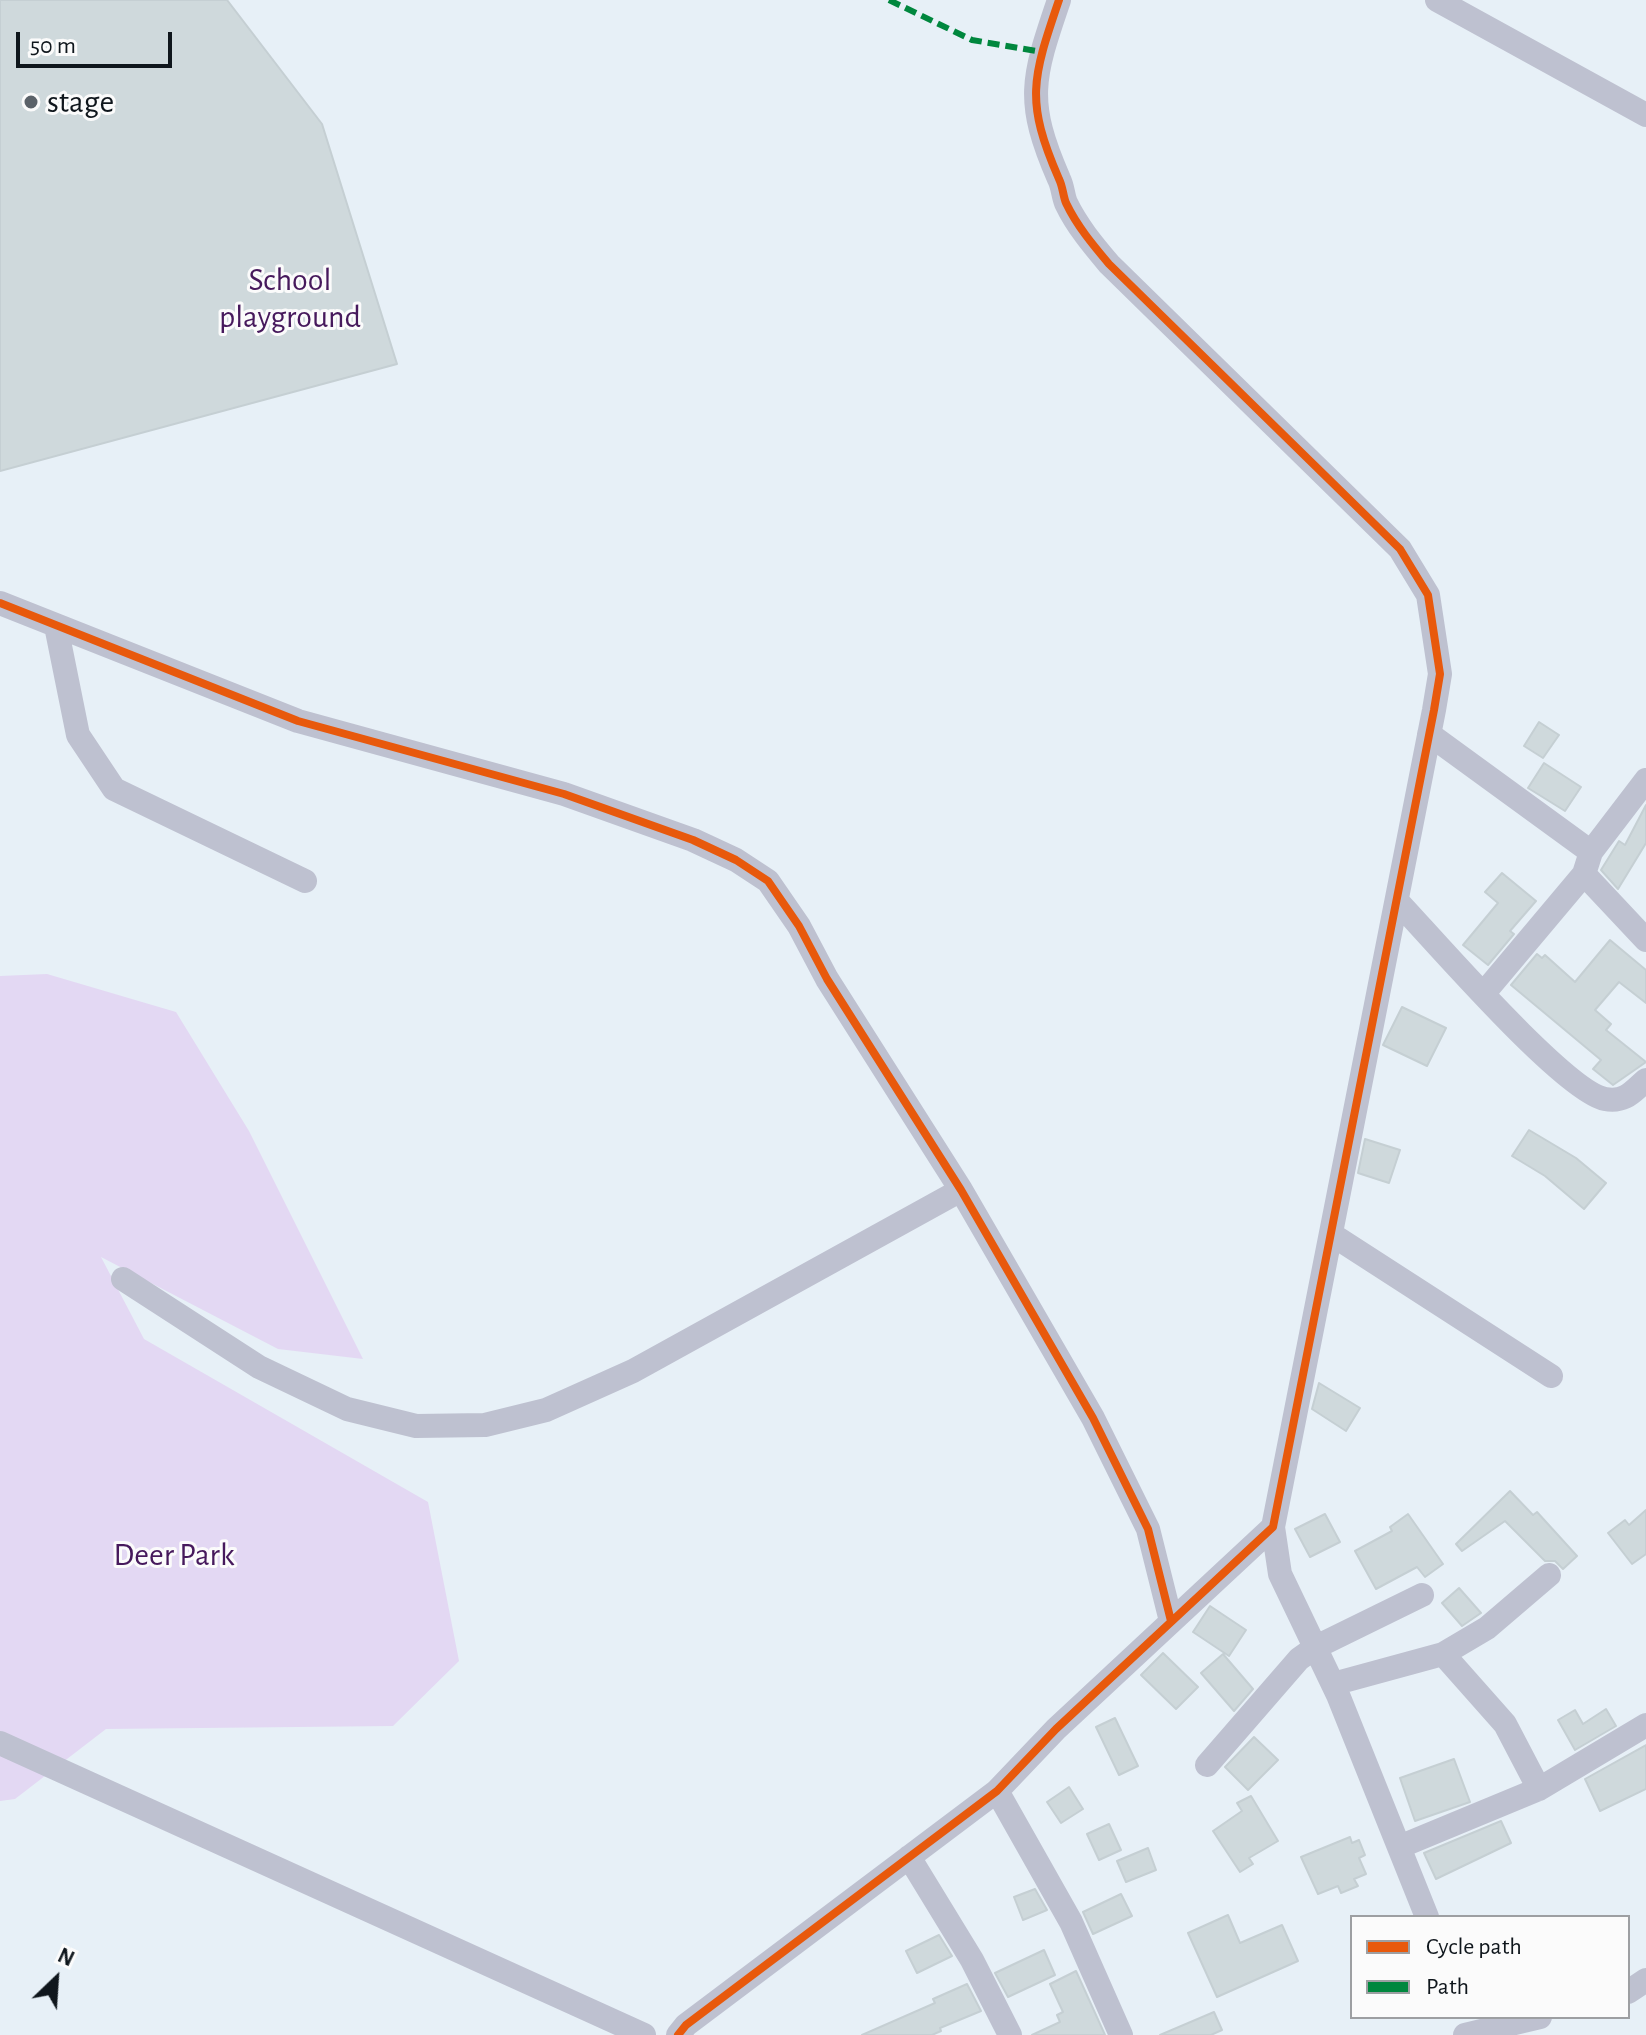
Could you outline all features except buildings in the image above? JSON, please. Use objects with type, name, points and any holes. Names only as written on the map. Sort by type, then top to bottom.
[{"type":"street","points":[[1059,0],[1035,86],[1036,119],[1064,200],[1080,229],[1109,264],[1400,549],[1428,595],[1440,674],[1273,1527],[1280,1574],[1333,1684],[1426,1915]]},
{"type":"street","points":[[1437,0],[1646,115]]},
{"type":"street","points":[[0,603],[298,721],[564,794],[693,840],[736,860],[768,881],[799,926],[827,979],[961,1190],[1093,1418],[1148,1529],[1171,1621]]},
{"type":"street","points":[[56,626],[78,735],[114,789],[305,881]]},
{"type":"street","points":[[1429,734],[1588,863],[1646,940]]},
{"type":"street","points":[[1484,993],[1588,863],[1646,780]]},
{"type":"street","points":[[1397,901],[1552,1064],[1587,1093],[1605,1099],[1626,1098],[1646,1079]]},
{"type":"street","points":[[123,1279],[259,1367],[347,1409],[416,1426],[485,1425],[546,1410],[633,1371],[961,1190]]},
{"type":"street","points":[[1331,1234],[1551,1376]]},
{"type":"street","points":[[678,2035],[686,2025],[777,1955],[997,1791],[1056,1729],[1273,1527]]},
{"type":"street","points":[[1333,1684],[1443,1654],[1487,1628],[1549,1575]]},
{"type":"street","points":[[1207,1765],[1278,1681],[1316,1647],[1422,1595]]},
{"type":"street","points":[[1443,1654],[1505,1724],[1539,1789]]},
{"type":"street","points":[[1399,1847],[1539,1789],[1646,1725]]},
{"type":"street","points":[[0,1743],[644,2035]]},
{"type":"street","points":[[997,1791],[1071,1922],[1121,2035]]},
{"type":"street","points":[[909,1857],[972,1960],[1010,2035]]},
{"type":"street","points":[[1479,2029],[1530,2019]]},
{"type":"green space","name":"Deer Park","points":[[47,974],[176,1012],[249,1131],[363,1359],[278,1349],[101,1257],[144,1339],[428,1502],[459,1661],[393,1726],[106,1729],[15,1799],[0,1801],[0,976]]},
{"type":"marked path","points":[[889,0],[972,40],[1042,52]]},
{"type":"cycle path","points":[[678,2035],[686,2025],[997,1791],[1056,1729],[1273,1527],[1434,710],[1440,674],[1428,595],[1400,549],[1109,264],[1070,211],[1041,129],[1036,90],[1043,50],[1059,0]]},
{"type":"cycle path","points":[[0,603],[298,721],[564,794],[693,840],[736,860],[768,881],[799,926],[827,979],[961,1190],[1093,1418],[1148,1529],[1171,1621]]},
{"type":"place","name":"stage","points":[[31,102]]},
{"type":"park label","name":"School playground","points":[[290,298]]}]
